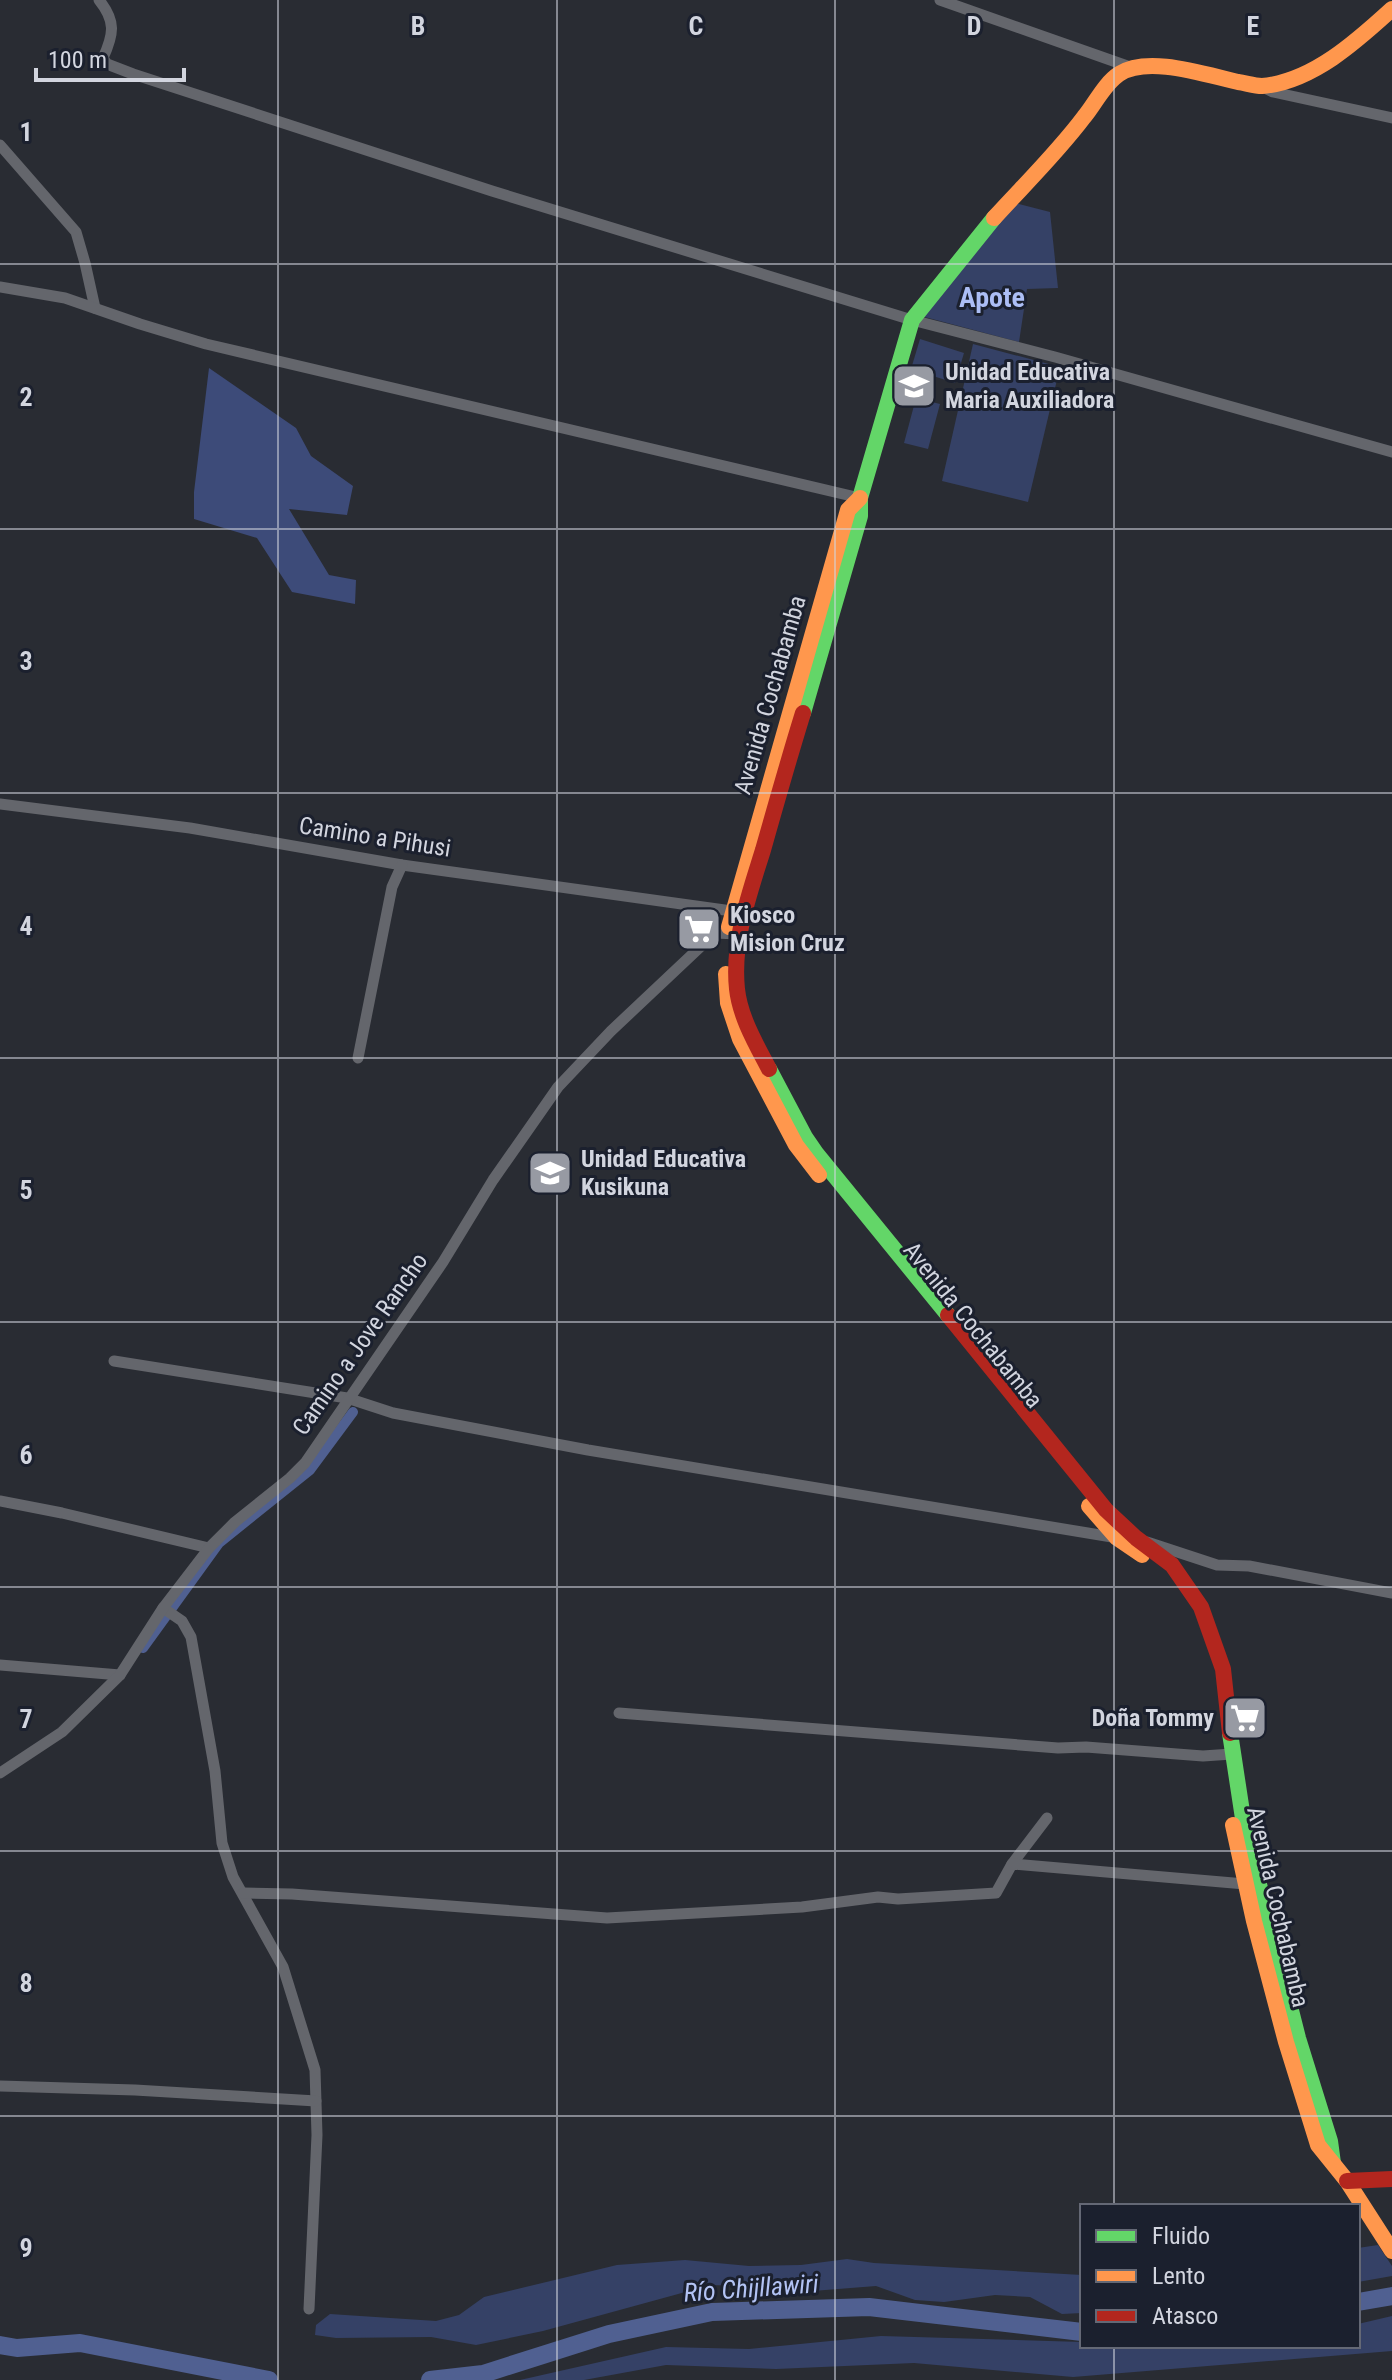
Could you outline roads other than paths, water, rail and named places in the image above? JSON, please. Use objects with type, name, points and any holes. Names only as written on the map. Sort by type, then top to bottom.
[{"type":"main road","points":[[1133,68],[1159,66],[1260,86],[1282,82],[1311,71],[1391,12]]},
{"type":"main road","name":"Avenida Cochabamba","points":[[1133,68],[1110,82],[1083,119],[983,231],[912,320],[860,498],[848,510],[828,601],[738,912],[726,984],[728,1003],[733,1021],[796,1145],[1099,1518],[1117,1538],[1165,1570],[1193,1611],[1213,1673],[1227,1754],[1244,1825],[1251,1882],[1330,2141],[1333,2163],[1392,2251]]},
{"type":"main road","name":"Avenida Cochabamba","points":[[734,934],[737,990],[743,1013],[758,1047],[816,1153],[1106,1510],[1172,1565],[1201,1607],[1223,1669],[1227,1754]]},
{"type":"main road","points":[[1347,2181],[1392,2179]]},
{"type":"street","points":[[99,0],[109,12],[113,29],[103,58],[107,64],[189,94],[912,320],[1392,452]]},
{"type":"street","points":[[940,0],[1133,68]]},
{"type":"street","points":[[1260,86],[1273,92],[1392,118]]},
{"type":"street","points":[[0,145],[76,232],[95,308]]},
{"type":"street","points":[[0,287],[65,298],[206,344],[860,498]]},
{"type":"street","name":"Camino a Pihusi","points":[[0,804],[190,828],[402,865],[738,912]]},
{"type":"street","points":[[358,1058],[392,887],[402,865]]},
{"type":"street","name":"Camino a Jove Rancho","points":[[0,1773],[62,1732],[120,1675],[163,1608],[209,1548],[305,1463],[558,1087],[611,1031],[715,933],[734,934]]},
{"type":"street","points":[[114,1361],[347,1398],[393,1413],[588,1450],[1117,1538],[1136,1538],[1217,1565],[1249,1566],[1392,1593]]},
{"type":"street","points":[[0,1501],[209,1548]]},
{"type":"street","points":[[163,1608],[182,1621],[191,1637],[215,1771],[222,1843],[233,1877],[283,1967],[315,2070],[309,2309]]},
{"type":"street","points":[[0,1665],[120,1675]]},
{"type":"street","points":[[619,1713],[1058,1748],[1086,1747],[1203,1756],[1227,1754]]},
{"type":"street","points":[[243,1893],[607,1918],[802,1907],[878,1897],[898,1899],[996,1893],[1012,1864],[1047,1818]]},
{"type":"street","points":[[1012,1864],[1251,1882]]},
{"type":"street","points":[[0,2086],[135,2090],[316,2101]]},
{"type":"waterway","points":[[143,1648],[219,1543],[310,1470],[353,1412]]},
{"type":"waterway","name":"Río Chijllawiri","points":[[1360,2302],[1392,2296]]},
{"type":"waterway","name":"Río Chijllawiri","points":[[430,2380],[483,2374],[609,2334],[712,2312],[869,2307],[1080,2332]]},
{"type":"waterway","name":"Río Chijllawiri","points":[[0,2345],[17,2348],[80,2343],[269,2380]]},
{"type":"place","name":"Unidad Educativa Maria Auxiliadora","points":[[914,386]]},
{"type":"place","name":"Kiosco Mision Cruz","points":[[699,929]]},
{"type":"place","name":"Unidad Educativa Kusikuna","points":[[550,1173]]},
{"type":"place","name":"Doña Tommy","points":[[1245,1718]]},
{"type":"district","name":"Apote","points":[[992,297]]}]
